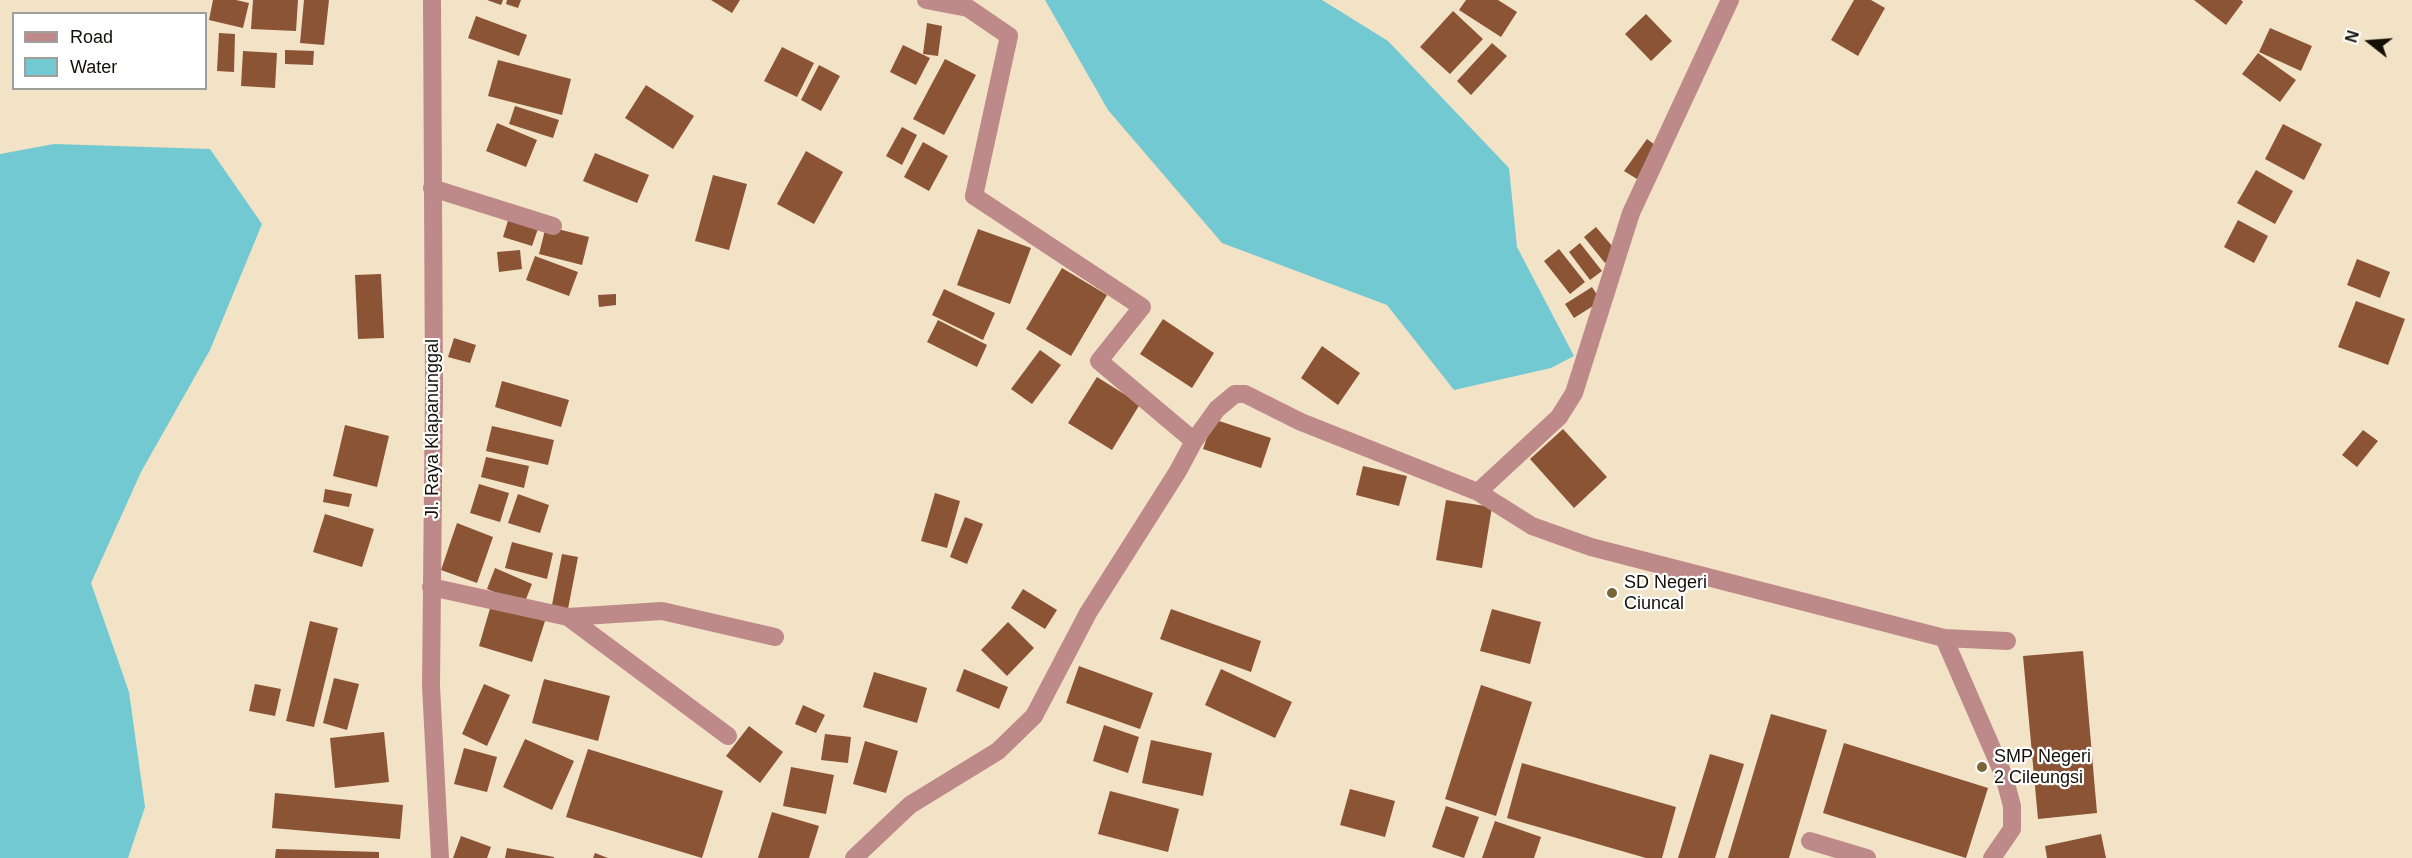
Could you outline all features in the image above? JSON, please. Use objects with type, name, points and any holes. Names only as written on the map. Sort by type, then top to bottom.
[{"type":"street","name":"Jl. Raya Klapanunggal","points":[[432,0],[434,387],[431,686],[440,858]]},
{"type":"street","points":[[926,0],[968,8],[1009,36],[974,196],[1142,307],[1099,361],[1194,441]]},
{"type":"street","points":[[1478,492],[1559,417],[1574,393],[1631,213],[1730,0]]},
{"type":"street","points":[[432,188],[553,226]]},
{"type":"street","points":[[854,858],[910,804],[998,751],[1034,716],[1088,613],[1178,471],[1194,441],[1217,409],[1235,394],[1245,394],[1301,422],[1478,492],[1532,526],[1591,547],[1944,638],[2007,641]]},
{"type":"street","points":[[431,587],[568,617],[662,611],[775,637]]},
{"type":"street","points":[[568,617],[728,736]]},
{"type":"street","points":[[1944,638],[2004,776],[2012,806],[2012,830],[1992,858]]},
{"type":"street","points":[[1810,841],[1867,858]]},
{"type":"water","points":[[1045,0],[1322,0],[1388,41],[1509,168],[1517,247],[1574,356],[1551,368],[1454,390],[1387,305],[1222,243],[1108,110]]},
{"type":"water","points":[[54,144],[210,149],[262,224],[210,350],[141,472],[91,583],[129,692],[145,807],[128,858],[0,858],[0,154]]},
{"type":"building","points":[[213,0],[236,0],[249,3],[243,28],[209,20]]},
{"type":"building","points":[[253,0],[298,0],[296,31],[251,29]]},
{"type":"building","points":[[304,0],[329,0],[324,45],[300,43]]},
{"type":"building","points":[[487,0],[503,0],[501,5]]},
{"type":"building","points":[[507,0],[521,0],[518,8],[506,4]]},
{"type":"building","points":[[711,0],[740,0],[732,13]]},
{"type":"building","points":[[1466,0],[1498,0],[1517,12],[1501,37],[1459,10]]},
{"type":"building","points":[[1854,0],[1871,0],[1885,8],[1858,56],[1831,40]]},
{"type":"building","points":[[2194,0],[2241,0],[2243,2],[2226,25]]},
{"type":"building","points":[[1453,11],[1483,39],[1450,74],[1420,47]]},
{"type":"building","points":[[1646,14],[1672,41],[1651,61],[1625,34]]},
{"type":"building","points":[[476,16],[527,35],[519,56],[468,38]]},
{"type":"building","points":[[927,23],[942,26],[938,56],[923,54]]},
{"type":"building","points":[[2270,28],[2312,46],[2301,71],[2259,52]]},
{"type":"building","points":[[219,33],[235,34],[234,72],[217,71]]},
{"type":"building","points":[[1492,43],[1507,56],[1471,95],[1457,81]]},
{"type":"building","points":[[903,45],[930,58],[916,85],[890,72]]},
{"type":"building","points":[[782,47],[814,63],[797,97],[764,81]]},
{"type":"building","points":[[285,50],[314,51],[313,65],[285,64]]},
{"type":"building","points":[[243,51],[277,53],[275,88],[241,86]]},
{"type":"building","points":[[2258,53],[2296,80],[2280,102],[2242,74]]},
{"type":"building","points":[[945,59],[976,75],[944,135],[913,119]]},
{"type":"building","points":[[498,60],[571,79],[562,115],[488,96]]},
{"type":"building","points":[[819,65],[840,76],[821,111],[801,100]]},
{"type":"building","points":[[646,85],[694,116],[673,149],[625,118]]},
{"type":"building","points":[[515,106],[559,120],[553,138],[509,124]]},
{"type":"building","points":[[497,123],[537,140],[526,167],[486,151]]},
{"type":"building","points":[[2283,124],[2322,144],[2304,180],[2265,159]]},
{"type":"building","points":[[902,127],[917,135],[902,165],[886,156]]},
{"type":"building","points":[[1647,139],[1659,148],[1637,179],[1624,171]]},
{"type":"building","points":[[923,142],[948,156],[929,191],[904,177]]},
{"type":"building","points":[[806,151],[843,172],[814,224],[777,204]]},
{"type":"building","points":[[595,153],[649,175],[637,203],[583,181]]},
{"type":"building","points":[[2256,170],[2293,191],[2275,224],[2237,203]]},
{"type":"building","points":[[713,175],[747,184],[729,250],[695,241]]},
{"type":"building","points":[[510,214],[540,223],[532,246],[503,237]]},
{"type":"building","points":[[2238,220],[2268,236],[2254,263],[2224,247]]},
{"type":"building","points":[[546,226],[589,237],[582,265],[539,254]]},
{"type":"building","points":[[1596,227],[1617,252],[1605,263],[1584,237]]},
{"type":"building","points":[[978,229],[1031,248],[1010,304],[957,285]]},
{"type":"building","points":[[1580,243],[1602,271],[1590,280],[1569,252]]},
{"type":"building","points":[[1559,249],[1585,282],[1570,294],[1544,261]]},
{"type":"building","points":[[520,250],[522,269],[499,272],[497,252]]},
{"type":"building","points":[[535,256],[578,272],[569,296],[526,280]]},
{"type":"building","points":[[2357,259],[2390,272],[2380,298],[2347,285]]},
{"type":"building","points":[[1062,268],[1107,295],[1071,356],[1026,329]]},
{"type":"building","points":[[381,274],[384,338],[358,339],[355,275]]},
{"type":"building","points":[[1592,287],[1601,301],[1574,318],[1565,304]]},
{"type":"building","points":[[944,289],[995,313],[983,340],[932,315]]},
{"type":"building","points":[[616,294],[616,305],[599,307],[598,295]]},
{"type":"building","points":[[2356,301],[2405,319],[2388,365],[2338,347]]},
{"type":"building","points":[[1163,319],[1214,353],[1192,388],[1140,354]]},
{"type":"building","points":[[938,320],[987,345],[977,367],[927,342]]},
{"type":"building","points":[[454,338],[476,345],[470,363],[448,357]]},
{"type":"building","points":[[1322,346],[1360,373],[1338,405],[1301,378]]},
{"type":"building","points":[[1040,350],[1061,365],[1032,404],[1011,389]]},
{"type":"building","points":[[1097,377],[1140,404],[1112,450],[1068,423]]},
{"type":"building","points":[[502,381],[569,400],[561,427],[495,407]]},
{"type":"building","points":[[1213,419],[1271,438],[1261,468],[1203,449]]},
{"type":"building","points":[[345,425],[389,436],[377,487],[333,476]]},
{"type":"building","points":[[492,426],[554,440],[548,465],[486,451]]},
{"type":"building","points":[[1563,429],[1607,477],[1574,508],[1530,459]]},
{"type":"building","points":[[2363,430],[2378,441],[2357,467],[2342,455]]},
{"type":"building","points":[[486,457],[529,466],[524,488],[481,477]]},
{"type":"building","points":[[1363,466],[1407,476],[1399,506],[1356,495]]},
{"type":"building","points":[[479,484],[509,493],[500,522],[470,513]]},
{"type":"building","points":[[325,489],[352,494],[349,507],[323,502]]},
{"type":"building","points":[[935,493],[960,501],[947,548],[921,541]]},
{"type":"building","points":[[518,494],[549,505],[540,533],[508,523]]},
{"type":"building","points":[[1446,500],[1492,507],[1482,568],[1436,560]]},
{"type":"building","points":[[325,514],[374,529],[362,567],[313,552]]},
{"type":"building","points":[[965,517],[983,524],[967,564],[950,557]]},
{"type":"building","points":[[457,523],[493,537],[477,583],[441,570]]},
{"type":"building","points":[[512,542],[553,553],[547,579],[505,568]]},
{"type":"building","points":[[562,554],[578,557],[568,609],[552,605]]},
{"type":"building","points":[[495,568],[532,584],[524,604],[487,589]]},
{"type":"building","points":[[1023,589],[1057,610],[1045,629],[1011,608]]},
{"type":"building","points":[[491,605],[545,621],[532,662],[479,646]]},
{"type":"building","points":[[1171,609],[1261,641],[1251,672],[1160,639]]},
{"type":"building","points":[[1492,609],[1541,622],[1530,664],[1480,651]]},
{"type":"building","points":[[310,621],[338,628],[314,727],[286,721]]},
{"type":"building","points":[[1008,622],[1034,648],[1007,676],[981,650]]},
{"type":"building","points":[[2083,651],[2097,813],[2038,819],[2023,656]]},
{"type":"building","points":[[1079,666],[1153,693],[1140,729],[1066,703]]},
{"type":"building","points":[[964,669],[1008,687],[999,709],[956,691]]},
{"type":"building","points":[[1221,669],[1292,702],[1275,738],[1205,705]]},
{"type":"building","points":[[874,672],[927,688],[917,723],[863,707]]},
{"type":"building","points":[[334,678],[359,684],[347,730],[323,723]]},
{"type":"building","points":[[544,679],[610,696],[598,741],[532,723]]},
{"type":"building","points":[[255,684],[281,689],[275,716],[249,711]]},
{"type":"building","points":[[484,684],[510,695],[487,746],[462,734]]},
{"type":"building","points":[[1481,685],[1532,702],[1496,816],[1445,799]]},
{"type":"building","points":[[803,705],[825,715],[816,733],[795,724]]},
{"type":"building","points":[[1771,714],[1827,730],[1789,858],[1728,858]]},
{"type":"building","points":[[1104,725],[1139,737],[1128,773],[1093,761]]},
{"type":"building","points":[[749,726],[783,752],[760,783],[726,756]]},
{"type":"building","points":[[384,732],[389,782],[335,788],[330,738]]},
{"type":"building","points":[[825,734],[851,737],[848,763],[821,760]]},
{"type":"building","points":[[525,739],[574,761],[552,810],[503,787]]},
{"type":"building","points":[[1151,740],[1212,753],[1203,796],[1142,783]]},
{"type":"building","points":[[865,741],[898,751],[886,793],[853,784]]},
{"type":"building","points":[[1844,743],[1988,788],[1966,858],[1823,813]]},
{"type":"building","points":[[464,748],[497,757],[487,792],[454,784]]},
{"type":"building","points":[[588,749],[723,791],[702,858],[566,817]]},
{"type":"building","points":[[1710,754],[1744,764],[1715,858],[1678,858]]},
{"type":"building","points":[[1522,763],[1676,807],[1662,858],[1646,858],[1507,818]]},
{"type":"building","points":[[791,767],[834,775],[826,814],[783,806]]},
{"type":"building","points":[[1350,789],[1395,801],[1385,837],[1340,825]]},
{"type":"building","points":[[1110,791],[1179,809],[1168,852],[1098,834]]},
{"type":"building","points":[[275,793],[403,805],[400,839],[272,828]]},
{"type":"building","points":[[1446,806],[1479,817],[1464,858],[1432,847]]},
{"type":"building","points":[[772,812],[819,826],[809,858],[758,858]]},
{"type":"building","points":[[1495,821],[1541,837],[1534,858],[1482,858]]},
{"type":"building","points":[[2101,834],[2106,858],[2047,858],[2045,846]]},
{"type":"building","points":[[461,836],[491,847],[487,858],[453,858]]},
{"type":"building","points":[[507,848],[554,857],[554,858],[505,858]]},
{"type":"building","points":[[276,849],[379,852],[379,858],[275,858]]},
{"type":"building","points":[[595,853],[608,858],[593,858]]},
{"type":"place","name":"SD Negeri Ciuncal","points":[[1612,593]]},
{"type":"place","name":"SMP Negeri 2 Cileungsi","points":[[1982,767]]}]
